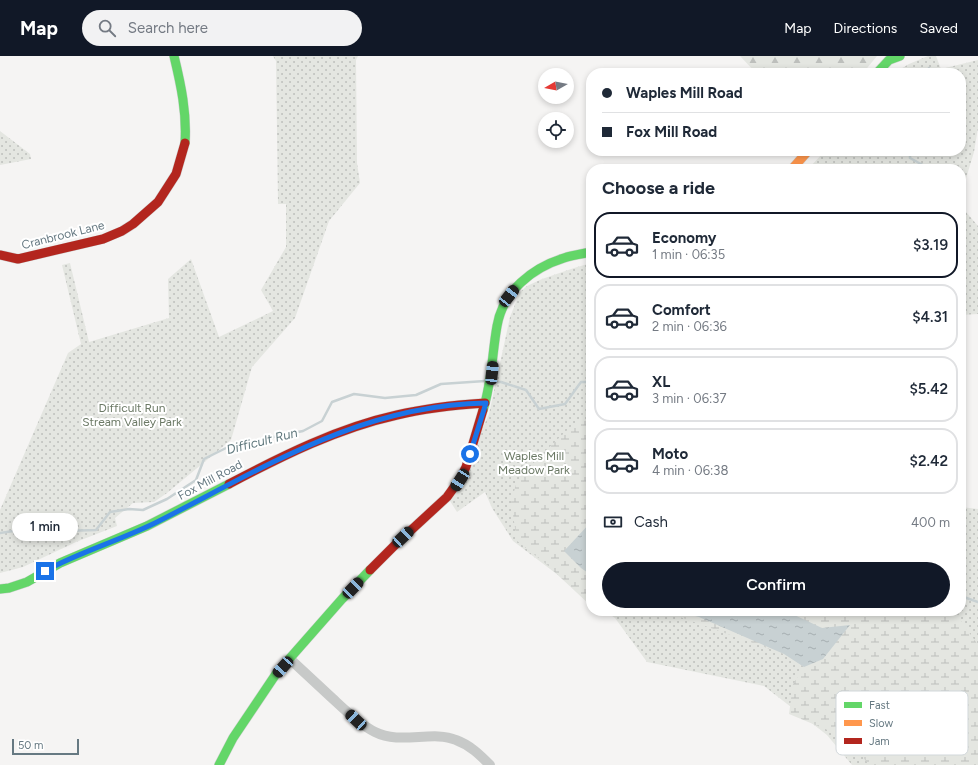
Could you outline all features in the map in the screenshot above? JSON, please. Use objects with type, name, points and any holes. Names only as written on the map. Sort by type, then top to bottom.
[{"type":"main road","name":"Cranbrook Lane","points":[[0,254],[18,259],[103,239],[122,231],[133,224],[158,202],[176,174],[185,142],[184,102],[174,56]]},
{"type":"main road","points":[[881,68],[890,58],[900,56]]},
{"type":"main road","points":[[796,164],[804,156]]},
{"type":"main road","points":[[219,765],[233,738],[276,674],[342,599],[395,545],[454,490],[466,467],[486,403],[492,373],[498,320],[506,301],[516,286],[527,276],[552,263],[586,253]]},
{"type":"main road","name":"Fox Mill Road","points":[[0,589],[18,586],[68,560],[125,537],[256,469],[300,448],[335,434],[370,421],[418,409],[454,404],[486,403]]},
{"type":"street","points":[[290,659],[356,720],[376,733],[390,737],[436,737],[455,739],[476,751],[490,765]]},
{"type":"green space","name":"Difficult Run Stream Valley Park","points":[[273,56],[358,56],[356,60],[357,163],[360,183],[329,221],[295,318],[252,367],[231,440],[154,502],[133,503],[115,518],[117,526],[76,542],[23,567],[0,573],[0,510],[68,353],[81,344],[62,265],[70,263],[89,342],[169,318],[168,279],[191,259],[219,337],[273,311],[261,290],[286,247],[286,204],[278,204],[276,61]]},
{"type":"green space","points":[[740,56],[877,56],[867,68],[751,68]]},
{"type":"green space","points":[[928,56],[936,56],[941,68],[902,68]]},
{"type":"green space","points":[[978,60],[978,128],[974,152],[966,178],[966,164],[813,164],[820,156],[966,156],[966,68],[945,68]]},
{"type":"green space","points":[[0,131],[30,154],[31,159],[0,165]]},
{"type":"green space","points":[[966,212],[978,226],[978,314],[966,315]]},
{"type":"green space","name":"Waples Mill Meadow Park","points":[[586,264],[586,596],[513,541],[492,508],[485,492],[457,512],[450,501],[489,414],[510,317],[520,292],[527,286],[542,279]]},
{"type":"green space","points":[[581,417],[586,420],[586,601],[546,564],[517,541],[511,502],[517,481],[540,456]]},
{"type":"green space","points":[[966,508],[978,509],[978,765],[852,765],[844,755],[968,755],[968,691],[836,691],[836,746],[827,735],[764,686],[647,662],[612,616],[966,616]]},
{"type":"green space","points":[[677,616],[958,616],[978,645],[978,765],[869,765],[861,755],[968,755],[968,691],[836,691],[836,734],[789,714],[793,684],[804,667],[784,654]]},
{"type":"water","points":[[586,527],[586,572],[564,551]]},
{"type":"water","points":[[695,616],[797,616],[822,628],[850,625],[823,659],[804,667],[784,654]]},
{"type":"waterway","points":[[910,156],[910,158],[921,164]]},
{"type":"waterway","name":"Difficult Run","points":[[0,533],[40,527],[63,531],[96,530],[110,512],[129,509],[143,510],[167,499],[196,480],[204,459],[230,446],[303,431],[322,421],[332,402],[354,394],[385,398],[416,395],[441,384],[485,381]]},
{"type":"waterway","name":"Difficult Run","points":[[496,382],[501,382],[526,390],[539,409],[565,404],[581,382],[586,382]]},
{"type":"waterway","name":"Difficult Run","points":[[966,598],[978,602]]},
{"type":"traffic: fast","points":[[174,56],[184,110],[185,143]]},
{"type":"traffic: fast","points":[[882,68],[889,60],[900,56]]},
{"type":"traffic: fast","points":[[483,410],[490,378],[500,313],[512,292],[530,275],[552,262],[586,253]]},
{"type":"traffic: fast","points":[[0,589],[9,588],[27,582],[60,563],[147,526],[229,484]]},
{"type":"traffic: fast","points":[[219,765],[233,738],[276,674],[342,599],[370,570]]},
{"type":"traffic: slow","points":[[796,164],[804,156]]},
{"type":"traffic: jam","points":[[0,255],[18,259],[103,239],[122,231],[133,224],[158,202],[176,174],[185,143]]},
{"type":"traffic: jam","points":[[229,484],[290,453],[353,427],[419,410],[485,403]]},
{"type":"traffic: jam","points":[[370,570],[447,497],[460,479],[466,467],[483,410]]},
{"type":"route","points":[[45,571],[125,537],[256,469],[300,448],[370,421],[418,409],[464,403],[486,403],[470,454]]}]
